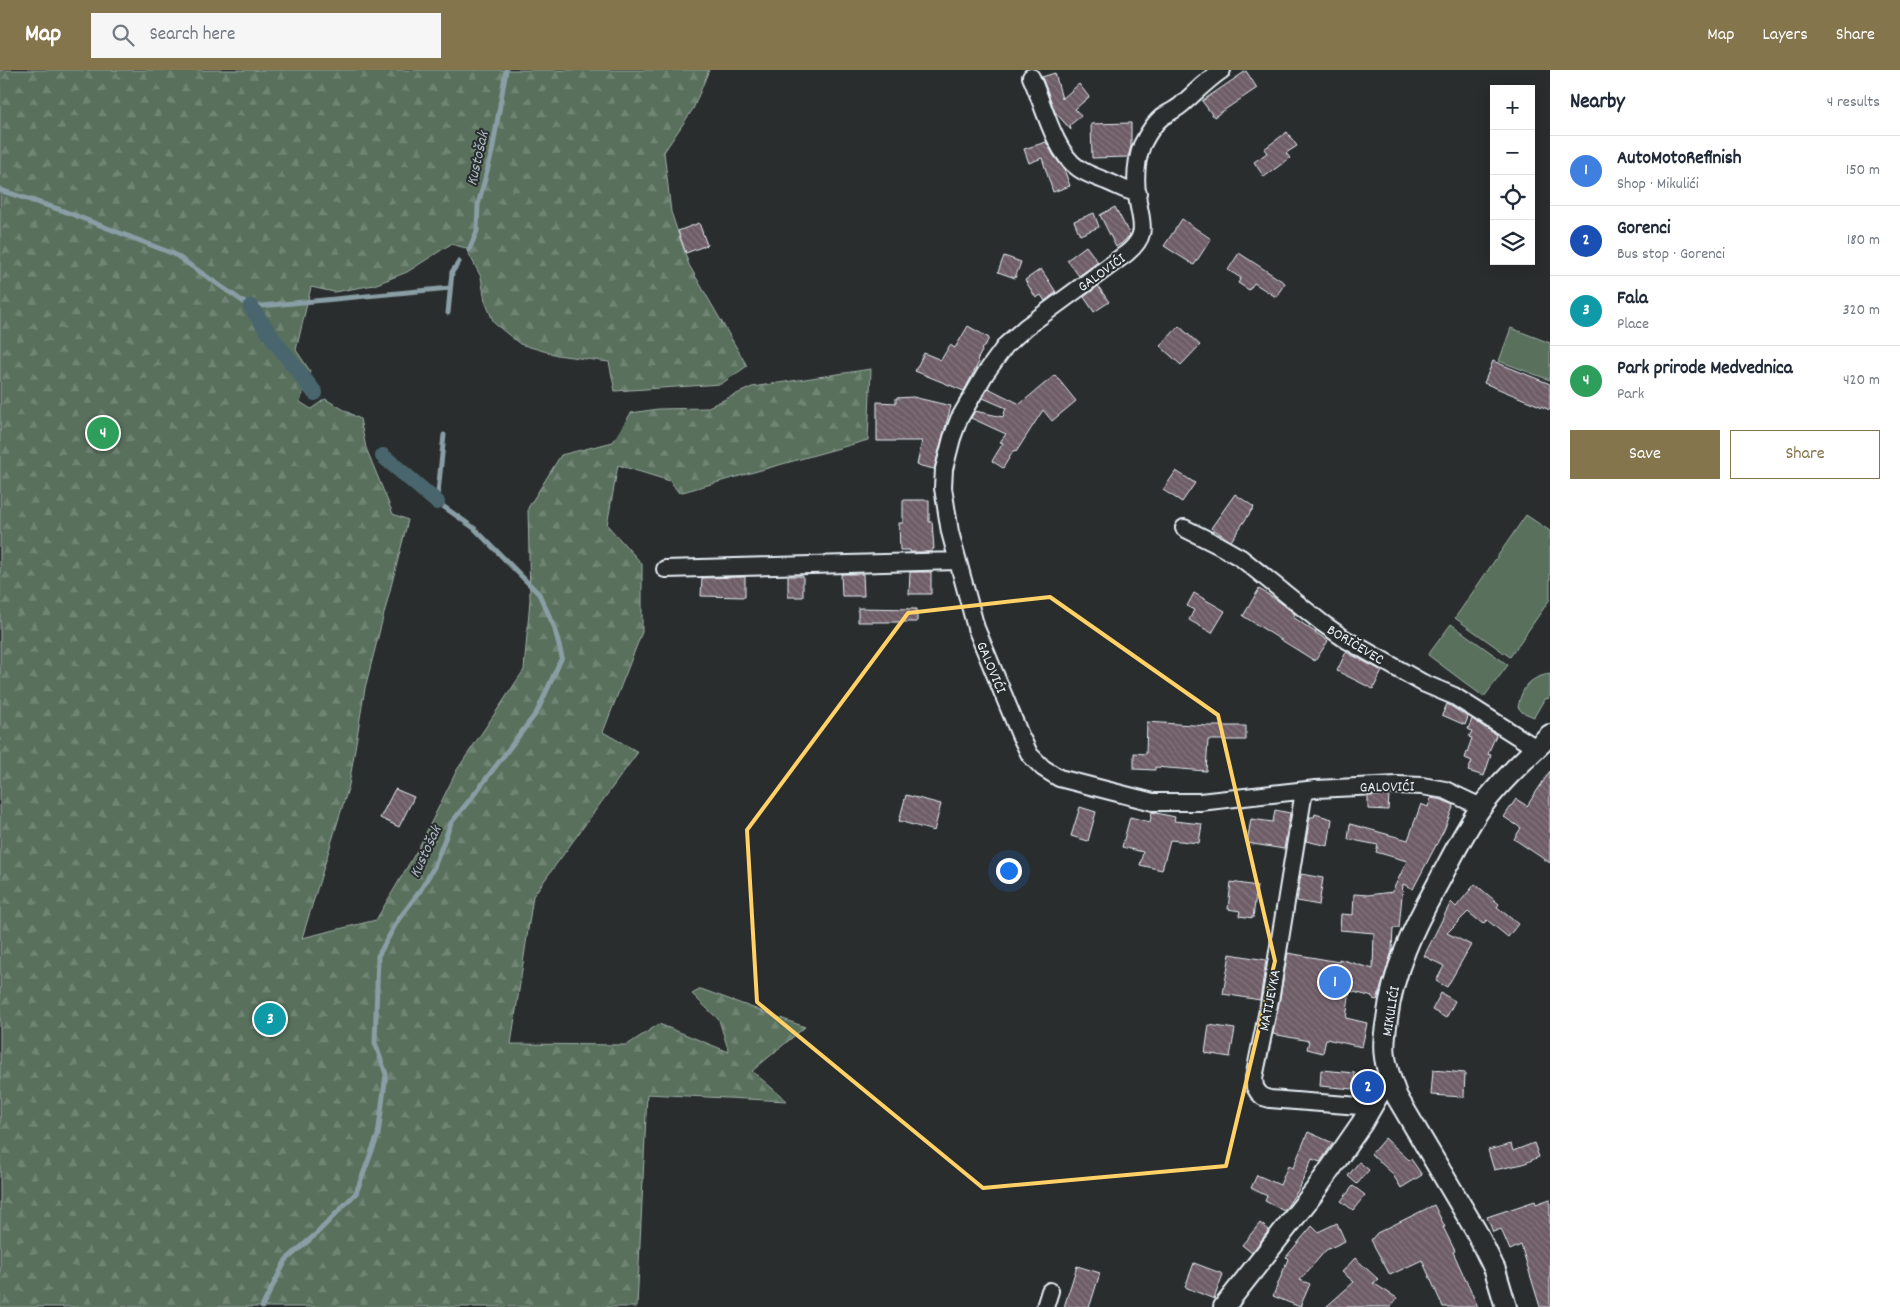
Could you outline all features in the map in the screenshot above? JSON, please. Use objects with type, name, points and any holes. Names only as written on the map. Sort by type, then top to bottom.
[{"type":"street","name":"GALOVIĆI","points":[[1222,70],[1205,82],[1181,105],[1160,118],[1143,144],[1137,164],[1138,193],[1143,224],[1137,244],[1037,318],[1012,340],[984,374],[957,424],[946,458],[943,488],[950,532],[976,628],[1020,734],[1036,762],[1050,773],[1071,782],[1143,801],[1160,803],[1200,802],[1364,786],[1422,786],[1445,790],[1481,807]]},
{"type":"street","points":[[1031,77],[1047,118],[1071,163],[1086,173],[1127,191],[1138,193]]},
{"type":"street","name":"BORIČEVEC","points":[[1184,528],[1218,544],[1241,558],[1322,623],[1345,639],[1423,683],[1454,696],[1477,712],[1543,742]]},
{"type":"street","points":[[665,569],[957,561]]},
{"type":"street","name":"MIKULIĆI","points":[[1506,1307],[1495,1270],[1484,1247],[1397,1097],[1389,1076],[1385,1057],[1385,1037],[1388,1011],[1396,974],[1405,947],[1456,846],[1481,807],[1543,742]]},
{"type":"street","name":"MATIJEVKA","points":[[1304,791],[1271,995],[1255,1071],[1255,1087],[1263,1097],[1270,1099],[1372,1107]]},
{"type":"street","points":[[1224,1307],[1315,1191],[1372,1107],[1389,1076]]},
{"type":"highlighted area","points":[[1050,597],[1218,715],[1275,961],[1226,1166],[983,1188],[757,1002],[747,830],[908,613]]},
{"type":"green space","points":[[0,70],[709,70],[693,109],[664,152],[671,212],[689,265],[747,366],[721,384],[615,391],[609,362],[557,355],[520,344],[494,323],[485,301],[481,277],[466,248],[451,244],[407,272],[374,285],[334,292],[311,287],[296,350],[310,371],[300,402],[311,409],[325,399],[360,419],[366,448],[393,514],[408,520],[365,688],[349,785],[302,938],[376,920],[419,847],[457,770],[524,670],[530,600],[528,508],[561,455],[613,442],[631,413],[658,409],[706,408],[752,387],[871,369],[868,440],[679,493],[670,481],[618,465],[607,525],[642,564],[642,632],[603,732],[638,752],[533,896],[511,1044],[627,1045],[659,1024],[729,1052],[719,1020],[692,994],[701,989],[805,1027],[752,1071],[787,1101],[647,1094],[637,1307],[0,1307]]},
{"type":"green space","points":[[1511,328],[1550,343],[1550,380],[1499,361]]},
{"type":"green space","points":[[1526,515],[1550,531],[1550,599],[1510,657],[1455,618]]},
{"type":"green space","points":[[1451,624],[1508,665],[1484,697],[1428,655]]},
{"type":"green space","points":[[1550,674],[1550,695],[1548,699],[1545,698],[1534,717],[1522,712],[1518,707],[1522,694],[1528,684],[1543,675]]},
{"type":"building","points":[[1246,71],[1257,88],[1214,117],[1202,101]]},
{"type":"building","points":[[1055,73],[1062,99],[1079,84],[1089,97],[1075,109],[1081,116],[1070,125],[1071,130],[1055,112],[1042,77]]},
{"type":"building","points":[[1131,123],[1131,146],[1128,157],[1092,158],[1091,124]]},
{"type":"building","points":[[1287,132],[1297,146],[1286,153],[1290,158],[1264,177],[1254,162],[1267,153],[1264,149]]},
{"type":"building","points":[[1046,142],[1064,169],[1070,186],[1053,192],[1042,158],[1029,163],[1024,149]]},
{"type":"building","points":[[1115,207],[1130,235],[1116,247],[1100,215]]},
{"type":"building","points":[[1094,213],[1099,227],[1080,235],[1074,221]]},
{"type":"building","points":[[1182,219],[1211,239],[1194,265],[1164,246]]},
{"type":"building","points":[[699,223],[707,245],[686,253],[678,231]]},
{"type":"building","points":[[1086,246],[1098,262],[1079,276],[1067,260]]},
{"type":"building","points":[[1239,253],[1285,283],[1276,297],[1254,283],[1249,290],[1238,283],[1241,278],[1228,270]]},
{"type":"building","points":[[1004,256],[1021,262],[1015,278],[998,272]]},
{"type":"building","points":[[1041,269],[1056,292],[1045,301],[1041,295],[1036,298],[1025,280]]},
{"type":"building","points":[[1098,286],[1109,302],[1094,312],[1084,297]]},
{"type":"building","points":[[968,326],[989,338],[981,349],[982,351],[977,360],[979,362],[964,391],[915,371],[924,353],[941,360],[950,345],[955,348]]},
{"type":"building","points":[[1179,326],[1200,345],[1181,365],[1160,346]]},
{"type":"building","points":[[1493,361],[1550,384],[1550,410],[1484,383]]},
{"type":"building","points":[[1055,375],[1076,401],[1052,421],[1043,410],[1016,452],[1014,450],[1003,468],[992,461],[1003,443],[1000,442],[1006,434],[971,418],[975,411],[1003,417],[1006,408],[983,398],[988,388],[1020,404]]},
{"type":"building","points":[[913,397],[951,406],[934,469],[917,465],[922,441],[877,441],[877,402],[896,403],[896,398]]},
{"type":"building","points":[[1176,471],[1195,483],[1182,502],[1163,490]]},
{"type":"building","points":[[1235,494],[1254,507],[1231,541],[1211,528]]},
{"type":"building","points":[[903,500],[929,500],[929,522],[932,522],[934,549],[932,549],[932,552],[900,550],[899,523],[903,523]]},
{"type":"building","points":[[910,572],[931,572],[931,594],[909,594]]},
{"type":"building","points":[[841,574],[863,574],[864,596],[842,596]]},
{"type":"building","points":[[788,576],[803,576],[803,597],[788,597]]},
{"type":"building","points":[[745,577],[745,597],[701,596],[702,578]]},
{"type":"building","points":[[1259,589],[1277,600],[1295,614],[1293,617],[1328,641],[1315,661],[1243,616]]},
{"type":"building","points":[[1194,593],[1225,611],[1212,633],[1189,620],[1194,610],[1187,606]]},
{"type":"building","points":[[858,608],[917,609],[917,622],[858,622]]},
{"type":"building","points":[[1346,652],[1382,671],[1373,689],[1337,671]]},
{"type":"building","points":[[1447,704],[1468,717],[1465,725],[1442,715]]},
{"type":"building","points":[[1472,719],[1496,735],[1488,754],[1491,755],[1484,776],[1468,771],[1472,761],[1465,758],[1472,738],[1469,737],[1472,731],[1468,729]]},
{"type":"building","points":[[1147,722],[1208,726],[1246,726],[1246,740],[1208,740],[1206,771],[1155,767],[1155,770],[1134,769],[1134,753],[1146,754]]},
{"type":"building","points":[[1550,771],[1550,863],[1514,839],[1521,828],[1504,817],[1516,799],[1527,806]]},
{"type":"building","points":[[395,789],[414,797],[399,827],[380,818]]},
{"type":"building","points":[[906,795],[941,804],[934,831],[899,821]]},
{"type":"building","points":[[1389,795],[1388,810],[1368,809],[1368,796]]},
{"type":"building","points":[[1431,798],[1454,805],[1444,830],[1413,889],[1403,884],[1399,928],[1393,928],[1392,951],[1377,1000],[1373,999],[1373,997],[1350,991],[1346,1018],[1367,1023],[1362,1047],[1326,1039],[1323,1053],[1307,1049],[1309,1041],[1273,1034],[1288,953],[1339,962],[1339,959],[1373,969],[1374,933],[1340,930],[1341,914],[1353,915],[1354,894],[1368,895],[1392,892],[1407,861],[1376,852],[1378,845],[1348,839],[1350,824],[1408,840],[1421,804],[1428,807]]},
{"type":"building","points":[[1080,807],[1096,812],[1088,841],[1071,836]]},
{"type":"building","points":[[1275,810],[1290,813],[1284,849],[1247,843],[1251,819],[1273,822]]},
{"type":"building","points":[[1152,812],[1175,817],[1174,821],[1202,824],[1199,843],[1170,840],[1162,870],[1140,865],[1143,852],[1122,847],[1130,817],[1150,822]]},
{"type":"building","points":[[1315,814],[1332,819],[1328,846],[1306,841],[1310,817],[1314,817]]},
{"type":"building","points":[[1301,874],[1323,878],[1319,905],[1297,901]]},
{"type":"building","points":[[1231,882],[1257,886],[1253,918],[1239,916],[1240,911],[1228,909]]},
{"type":"building","points":[[1475,884],[1499,904],[1497,907],[1518,924],[1508,937],[1487,920],[1483,924],[1468,912],[1447,933],[1471,945],[1447,987],[1436,981],[1444,966],[1424,956],[1451,902],[1456,907]]},
{"type":"building","points":[[1230,954],[1266,960],[1260,1000],[1223,994]]},
{"type":"building","points":[[1441,993],[1455,1001],[1446,1018],[1432,1010]]},
{"type":"building","points":[[1209,1025],[1235,1029],[1230,1057],[1205,1053]]},
{"type":"building","points":[[1321,1070],[1355,1073],[1353,1089],[1320,1086]]},
{"type":"building","points":[[1433,1070],[1465,1073],[1464,1097],[1431,1095]]},
{"type":"building","points":[[1308,1132],[1333,1143],[1320,1162],[1312,1159],[1299,1189],[1284,1211],[1265,1201],[1267,1196],[1251,1188],[1257,1175],[1280,1185],[1288,1166],[1293,1168]]},
{"type":"building","points":[[1385,1138],[1409,1160],[1411,1159],[1422,1175],[1401,1188],[1392,1173],[1371,1154]]},
{"type":"building","points":[[1534,1143],[1539,1157],[1523,1164],[1494,1170],[1488,1150],[1511,1144],[1513,1151]]},
{"type":"building","points":[[1359,1162],[1369,1170],[1357,1184],[1348,1176]]},
{"type":"building","points":[[1353,1186],[1365,1195],[1353,1210],[1341,1201]]},
{"type":"building","points":[[1550,1199],[1550,1307],[1540,1307],[1521,1245],[1510,1250],[1501,1229],[1493,1232],[1487,1217],[1535,1201],[1536,1204]]},
{"type":"building","points":[[1434,1205],[1478,1307],[1443,1307],[1422,1260],[1390,1275],[1371,1240],[1377,1233]]},
{"type":"building","points":[[1260,1223],[1269,1230],[1252,1253],[1242,1245]]},
{"type":"building","points":[[1337,1223],[1345,1241],[1326,1250],[1300,1280],[1310,1284],[1300,1307],[1273,1296],[1288,1259],[1286,1257],[1312,1226],[1318,1232]]},
{"type":"building","points":[[1355,1258],[1379,1280],[1373,1283],[1397,1298],[1391,1307],[1326,1307],[1354,1282],[1342,1272]]},
{"type":"building","points":[[1194,1263],[1223,1274],[1214,1299],[1185,1287]]},
{"type":"building","points":[[1077,1266],[1100,1273],[1091,1302],[1089,1307],[1064,1307]]},
{"type":"waterway","name":"Kustošak","points":[[469,250],[477,231],[478,205],[492,152],[506,70]]},
{"type":"waterway","points":[[0,190],[61,210],[174,254],[251,307],[450,288]]},
{"type":"waterway","name":"Kustošak","points":[[448,313],[452,272],[459,262]]},
{"type":"waterway","points":[[251,307],[315,393]]},
{"type":"waterway","name":"Kustošak","points":[[262,1307],[286,1260],[315,1235],[356,1193],[378,1135],[386,1074],[375,1043],[378,956],[398,920],[420,891],[434,867],[451,823],[537,712],[562,657],[554,626],[539,594],[474,528],[437,502],[444,435]]},
{"type":"waterway","points":[[383,456],[437,502]]},
{"type":"place","name":"Park prirode Medvednica","points":[[103,433]]},
{"type":"place","name":"AutoMotoRefinish","points":[[1335,982]]},
{"type":"place","name":"Fala","points":[[270,1019]]},
{"type":"place","name":"Gorenci","points":[[1368,1087]]}]
